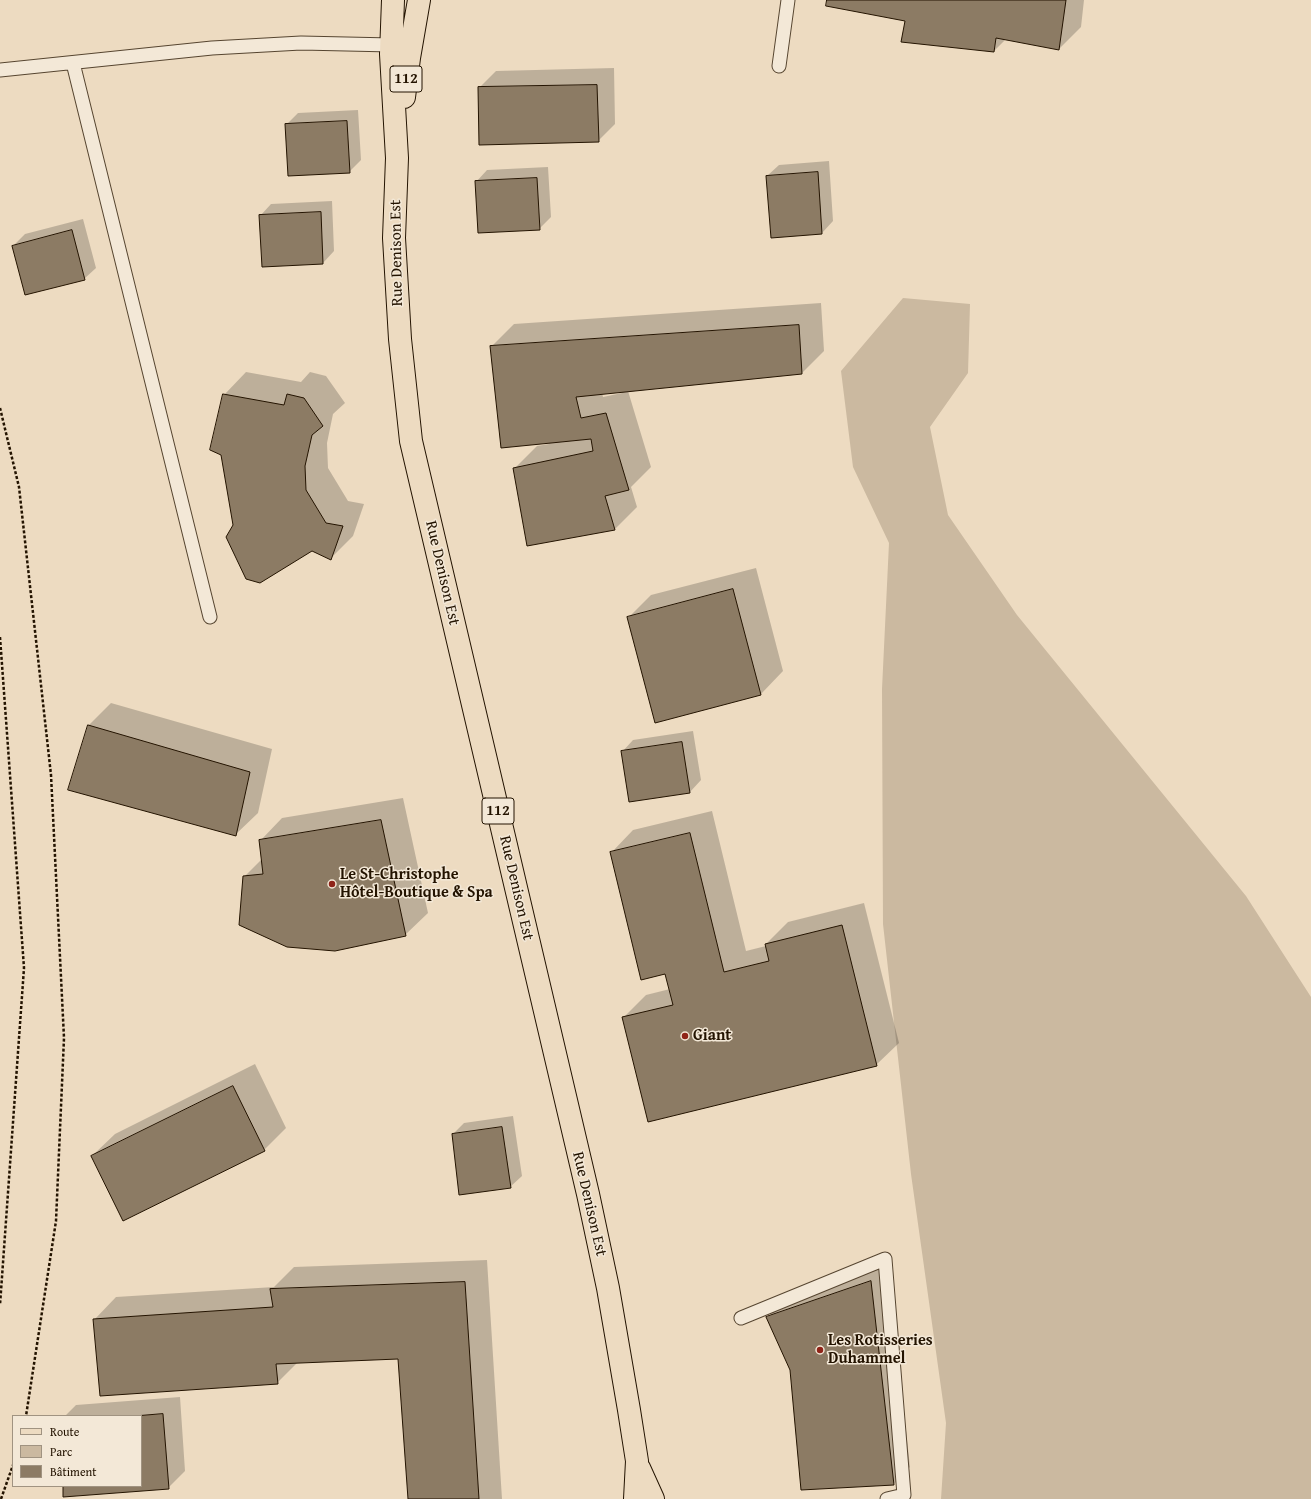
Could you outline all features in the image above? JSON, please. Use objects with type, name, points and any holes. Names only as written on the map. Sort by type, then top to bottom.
[{"type":"main road","name":"Rue Denison Est","points":[[393,0],[392,45],[396,158],[394,238],[400,338],[411,441],[608,1288],[637,1461],[636,1499]]},
{"type":"main road","name":"Rue Denison Est","points":[[396,158],[409,58],[419,0]]},
{"type":"main road","points":[[637,1461],[653,1499]]},
{"type":"lane","points":[[779,66],[788,0]]},
{"type":"lane","points":[[0,70],[212,48],[293,44],[392,45]]},
{"type":"lane","points":[[73,63],[210,616]]},
{"type":"lane","points":[[741,1318],[885,1259],[904,1495],[887,1499]]},
{"type":"path","points":[[0,408],[19,487],[51,776],[64,1038],[56,1221],[26,1415]]},
{"type":"path","points":[[0,636],[24,968],[0,1305]]},
{"type":"path","points":[[1,1499],[12,1468]]},
{"type":"green space","points":[[903,298],[970,304],[968,373],[930,427],[948,515],[1017,615],[1246,896],[1311,997],[1311,1499],[941,1499],[946,1423],[911,1174],[883,924],[882,689],[889,543],[853,467],[841,371]]},
{"type":"building","points":[[827,0],[1066,0],[1059,50],[996,38],[994,52],[901,42],[905,21],[826,6]]},
{"type":"building","points":[[597,85],[599,142],[479,145],[478,87]]},
{"type":"building","points":[[347,121],[350,173],[288,176],[285,124]]},
{"type":"building","points":[[818,172],[822,234],[771,238],[766,176]]},
{"type":"building","points":[[537,178],[540,230],[478,233],[475,181]]},
{"type":"building","points":[[321,212],[323,264],[262,267],[259,215]]},
{"type":"building","points":[[72,230],[85,280],[25,295],[12,246]]},
{"type":"building","points":[[799,325],[802,374],[576,397],[581,418],[606,413],[629,490],[605,496],[615,530],[527,546],[513,468],[593,451],[591,439],[501,448],[490,346]]},
{"type":"building","points":[[223,394],[284,405],[287,394],[304,398],[323,426],[312,435],[305,466],[306,490],[326,523],[343,526],[331,560],[312,551],[260,583],[246,579],[226,537],[233,525],[221,455],[210,450]]},
{"type":"building","points":[[733,589],[761,695],[655,723],[627,617]]},
{"type":"building","points":[[88,725],[250,772],[236,836],[68,790]]},
{"type":"building","points":[[682,742],[690,793],[629,802],[621,751]]},
{"type":"building","points":[[381,820],[406,936],[335,951],[287,947],[239,925],[243,876],[263,874],[259,840]]},
{"type":"building","points":[[690,833],[724,972],[769,961],[765,944],[842,925],[877,1066],[648,1122],[622,1017],[673,1005],[665,974],[641,980],[610,852]]},
{"type":"building","points":[[233,1086],[265,1151],[123,1221],[91,1156]]},
{"type":"building","points":[[502,1127],[511,1188],[459,1195],[452,1134]]},
{"type":"building","points":[[871,1281],[894,1485],[801,1490],[790,1370],[766,1317]]},
{"type":"building","points":[[465,1282],[479,1499],[408,1499],[398,1359],[276,1364],[278,1384],[100,1396],[93,1319],[273,1307],[270,1289]]},
{"type":"building","points":[[163,1414],[169,1489],[63,1497],[63,1487],[142,1487],[142,1416]]},
{"type":"place","name":"Le St-Christophe Hôtel-Boutique & Spa","points":[[332,884]]},
{"type":"place","name":"Giant","points":[[685,1036]]},
{"type":"place","name":"Les Rotisseries Duhammel","points":[[820,1350]]}]
